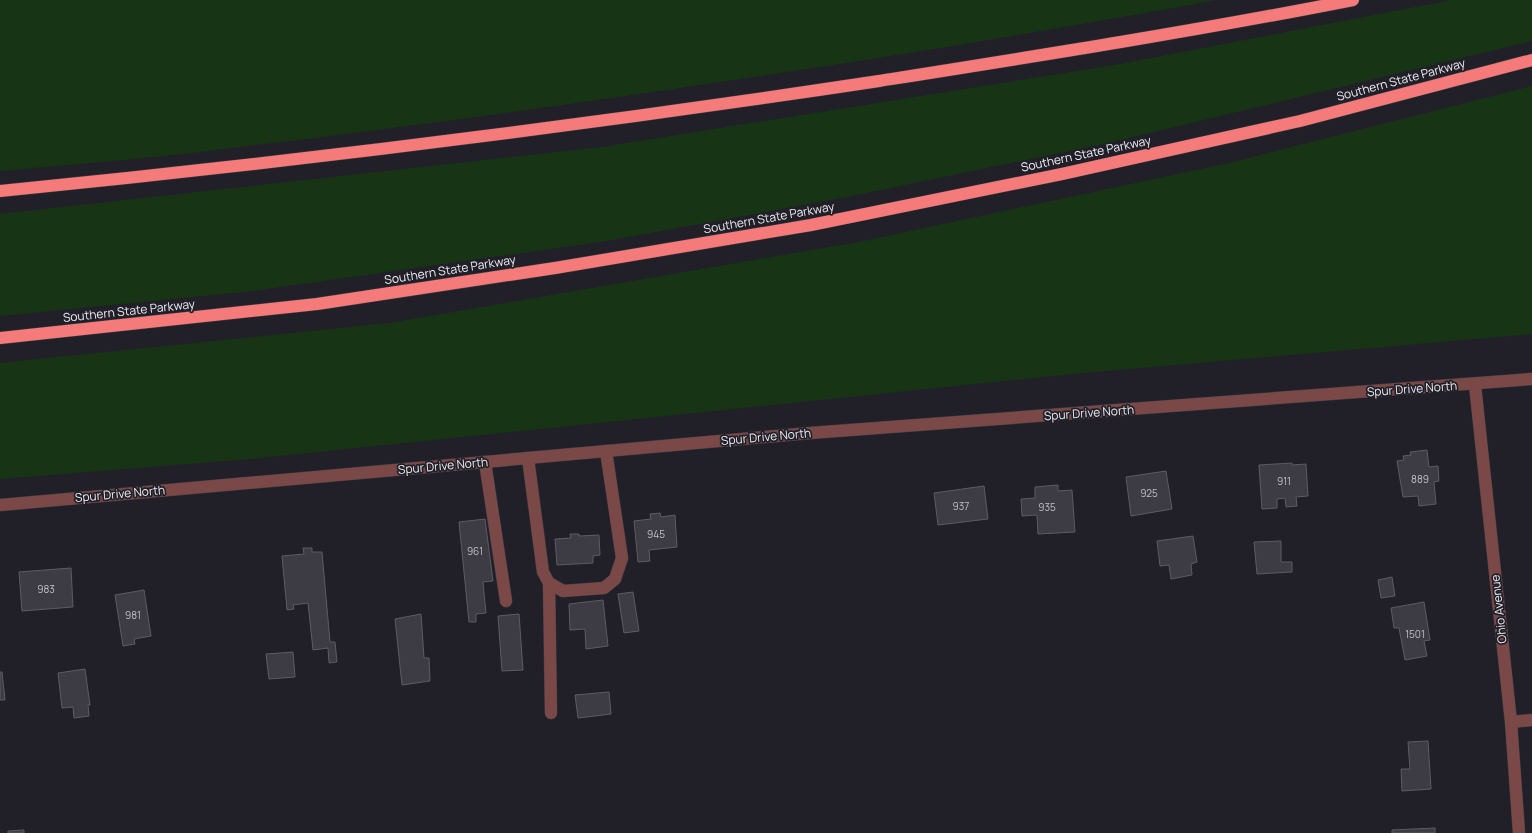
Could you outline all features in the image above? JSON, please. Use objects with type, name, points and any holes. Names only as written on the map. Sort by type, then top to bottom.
[{"type":"highway","points":[[0,192],[209,171],[458,141],[721,105],[999,62],[1272,16],[1353,0]]},
{"type":"highway","name":"Southern State Parkway","points":[[0,338],[317,304],[555,268],[811,226],[1062,174],[1300,121],[1532,60]]},
{"type":"street","name":"Spur Drive North","points":[[0,505],[802,434],[1475,385],[1532,379]]},
{"type":"street","name":"Ohio Avenue","points":[[1475,385],[1511,722],[1519,833]]},
{"type":"street","points":[[549,583],[563,591],[604,588],[615,579],[622,558],[606,451]]},
{"type":"street","points":[[528,458],[543,572],[549,583],[551,713]]},
{"type":"street","points":[[485,462],[506,601]]},
{"type":"street","points":[[1511,722],[1532,720]]},
{"type":"green space","points":[[0,0],[1217,0],[1089,23],[833,65],[577,103],[448,121],[191,153],[0,171]]},
{"type":"green space","points":[[1452,0],[1532,0],[1532,41],[1108,143],[847,197],[606,241],[253,291],[0,316],[0,214],[602,147],[1115,65]]},
{"type":"green space","points":[[1532,86],[1532,334],[1082,373],[249,459],[0,479],[0,363],[389,323],[859,242],[1229,163]]},
{"type":"building","points":[[1427,450],[1429,467],[1438,466],[1439,481],[1434,482],[1436,504],[1419,506],[1418,496],[1403,497],[1397,461],[1404,460],[1403,456],[1411,455],[1410,452]]},
{"type":"building","points":[[1292,463],[1292,465],[1306,464],[1308,496],[1296,497],[1297,506],[1286,507],[1285,498],[1277,499],[1277,508],[1262,509],[1259,465]]},
{"type":"building","points":[[1166,471],[1172,509],[1131,516],[1126,477]]},
{"type":"building","points":[[1058,485],[1058,491],[1072,490],[1075,532],[1038,534],[1037,515],[1022,516],[1021,499],[1035,498],[1035,487]]},
{"type":"building","points":[[984,486],[988,519],[938,525],[934,493]]},
{"type":"building","points":[[660,513],[661,517],[675,515],[677,547],[649,550],[650,561],[638,562],[634,521],[651,519],[650,514]]},
{"type":"building","points":[[485,519],[493,581],[483,582],[486,613],[476,614],[476,622],[469,622],[459,522]]},
{"type":"building","points":[[570,534],[579,534],[579,536],[599,535],[600,555],[593,556],[593,563],[557,565],[555,539],[571,538]]},
{"type":"building","points":[[1193,536],[1197,562],[1191,564],[1192,575],[1171,579],[1169,565],[1160,566],[1157,541]]},
{"type":"building","points":[[1281,541],[1281,562],[1292,562],[1292,572],[1257,574],[1254,542]]},
{"type":"building","points":[[303,548],[312,548],[312,552],[322,552],[330,642],[335,642],[337,662],[329,663],[328,648],[313,650],[308,603],[293,605],[294,609],[287,610],[282,556],[304,554]]},
{"type":"building","points":[[71,568],[73,607],[22,611],[19,572]]},
{"type":"building","points":[[1392,577],[1395,596],[1381,598],[1378,580]]},
{"type":"building","points":[[144,590],[151,636],[134,639],[135,644],[123,646],[115,595]]},
{"type":"building","points":[[633,592],[639,631],[624,633],[618,594]]},
{"type":"building","points":[[603,600],[608,646],[586,649],[585,629],[570,630],[569,604]]},
{"type":"building","points":[[1424,602],[1430,640],[1424,641],[1427,656],[1405,660],[1399,628],[1394,628],[1391,608]]},
{"type":"building","points":[[421,614],[424,658],[429,658],[430,681],[402,685],[395,619]]},
{"type":"building","points":[[519,614],[523,670],[502,671],[498,616]]},
{"type":"building","points":[[293,652],[295,677],[269,679],[266,654]]},
{"type":"building","points":[[85,669],[90,705],[88,705],[89,716],[74,718],[73,707],[62,708],[58,673]]},
{"type":"building","points":[[0,672],[2,672],[5,700],[0,700]]},
{"type":"building","points":[[609,692],[611,714],[578,718],[575,695]]},
{"type":"building","points":[[1428,741],[1431,789],[1402,791],[1401,769],[1410,769],[1408,742]]},
{"type":"building","points":[[1435,828],[1435,833],[1392,833],[1392,830]]},
{"type":"building","points":[[24,830],[24,833],[8,833],[8,831]]}]
